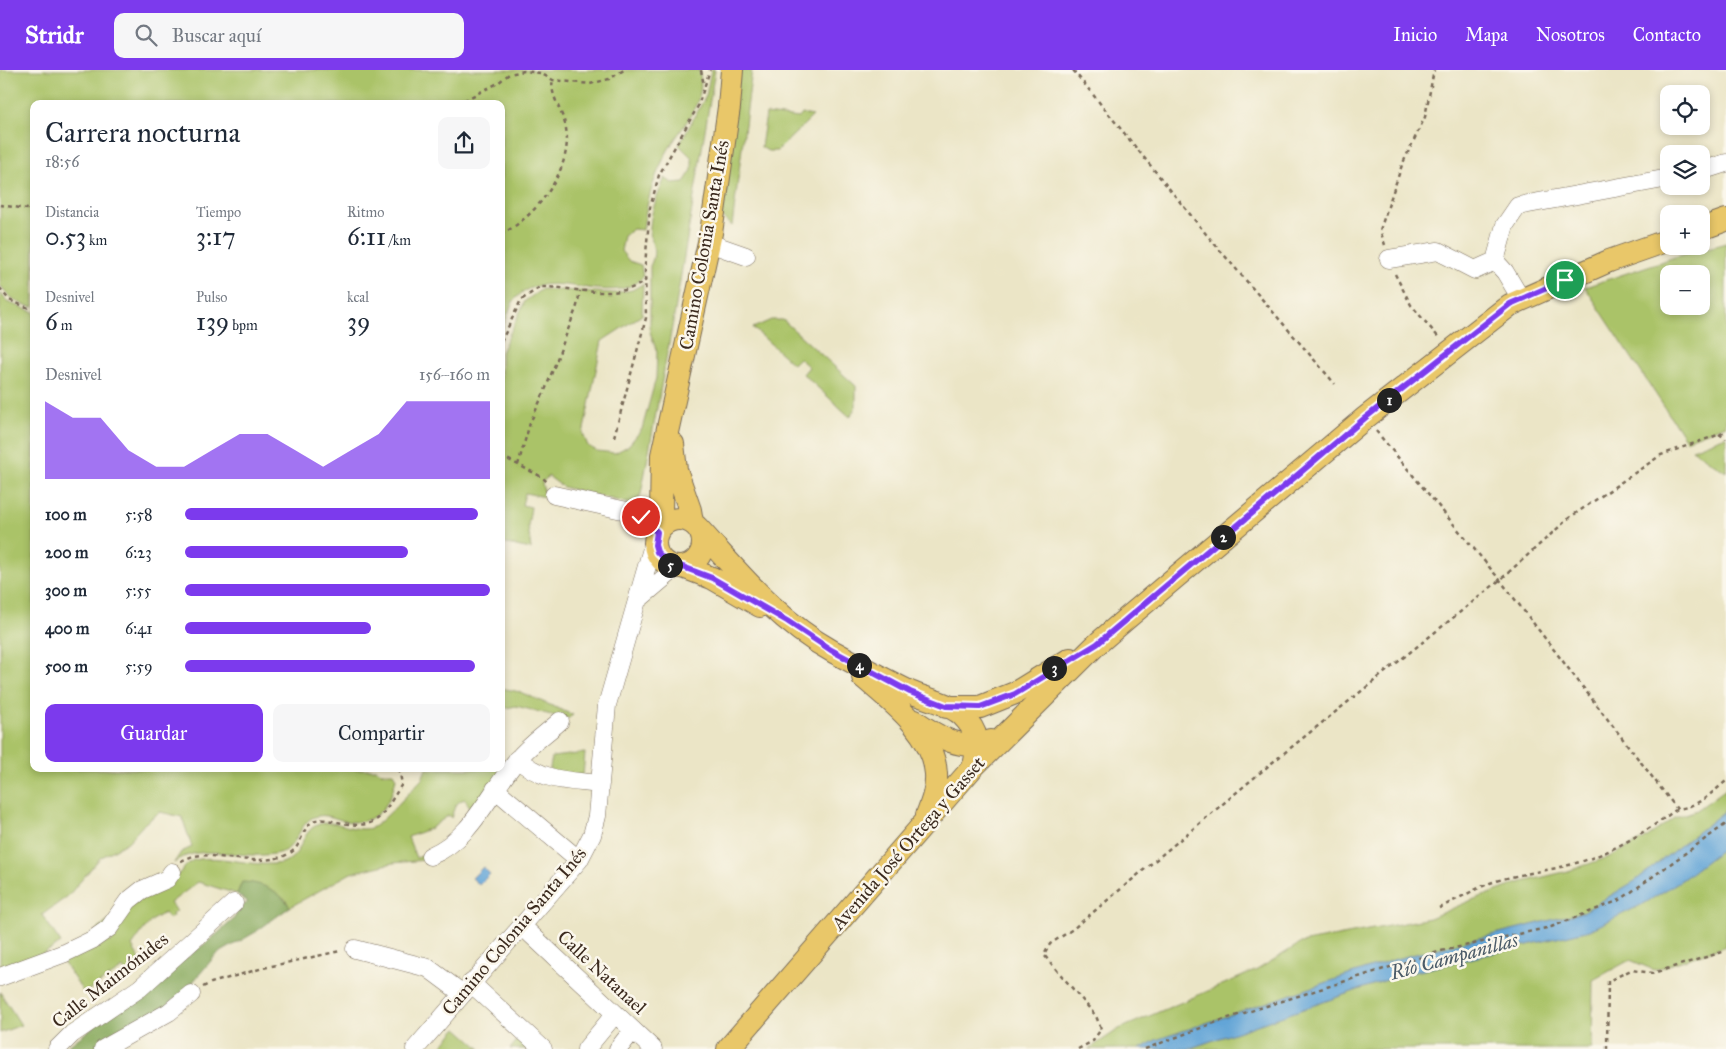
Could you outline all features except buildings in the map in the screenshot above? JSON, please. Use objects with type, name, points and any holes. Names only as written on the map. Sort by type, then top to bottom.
[{"type":"main road","name":"Camino Colonia Santa Inés","points":[[656,535],[662,514],[662,455],[709,243],[729,107],[732,70]]},
{"type":"main road","points":[[1710,226],[1726,220]]},
{"type":"main road","name":"Avenida José Ortega y Gasset","points":[[728,1049],[923,826],[977,756],[1003,736],[1097,644],[1365,418],[1510,304],[1609,261],[1660,243]]},
{"type":"main road","name":"Camino Colonia Santa Inés","points":[[670,418],[676,470],[695,525],[736,571],[787,621]]},
{"type":"main road","points":[[685,519],[695,525],[703,539],[701,554],[696,560],[680,567],[665,562],[660,557],[655,545],[656,535],[666,522],[685,519]]},
{"type":"main road","name":"Camino Colonia Santa Inés","points":[[680,567],[712,578],[787,621],[831,650],[910,692],[960,713],[972,726],[977,756]]},
{"type":"main road","name":"Avenida José Ortega y Gasset","points":[[946,706],[980,707],[1015,694],[1097,644]]},
{"type":"main road","name":"Camino Colonia Santa Inés","points":[[831,650],[901,710],[930,732],[965,746],[977,756]]},
{"type":"main road","name":"Camino Colonia Santa Inés","points":[[901,710],[922,736],[934,757],[937,776],[935,794],[923,826]]},
{"type":"street","points":[[1710,167],[1726,163]]},
{"type":"street","points":[[1389,259],[1438,251],[1476,270],[1495,261],[1505,224],[1518,206],[1660,180]]},
{"type":"street","points":[[709,243],[746,256]]},
{"type":"street","points":[[1495,261],[1505,272],[1521,300]]},
{"type":"street","points":[[554,495],[636,513],[656,535]]},
{"type":"street","name":"Camino Colonia Santa Inés","points":[[415,1049],[579,860],[592,835],[600,784],[606,705],[656,535]]},
{"type":"street","points":[[638,600],[680,567]]},
{"type":"street","points":[[430,856],[444,850],[462,836],[518,759],[560,721]]},
{"type":"street","points":[[518,759],[537,774],[550,778],[600,784]]},
{"type":"street","points":[[495,789],[579,860]]},
{"type":"street","points":[[0,977],[65,953],[92,940],[109,928],[128,902],[142,890],[167,879],[172,872]]},
{"type":"street","name":"Calle Maimónides","points":[[57,1049],[72,1034],[140,988],[234,904]]},
{"type":"street","name":"Calle Natanael","points":[[522,926],[653,1049]]},
{"type":"street","points":[[355,949],[428,968],[467,988],[543,1049]]},
{"type":"street","points":[[103,1049],[169,1012],[191,994]]},
{"type":"street","points":[[586,1049],[616,1014]]},
{"type":"street","points":[[618,1049],[633,1030]]},
{"type":"path","points":[[465,100],[498,83],[509,74],[524,71],[540,72],[554,80],[590,84],[609,79],[624,70]]},
{"type":"path","points":[[701,70],[704,88]]},
{"type":"path","points":[[614,437],[646,318],[646,236],[659,175],[698,106],[710,70]]},
{"type":"path","points":[[1073,70],[1206,234],[1335,384]]},
{"type":"path","points":[[1434,70],[1425,117],[1402,165],[1380,230],[1389,259],[1411,305],[1431,330],[1452,350]]},
{"type":"path","points":[[505,232],[516,227],[537,208],[562,168],[568,142],[565,124],[554,95],[554,80]]},
{"type":"path","points":[[0,205],[30,209]]},
{"type":"path","points":[[505,334],[521,300],[540,287],[556,286],[580,290],[628,289],[646,280]]},
{"type":"path","points":[[0,288],[9,300],[30,308]]},
{"type":"path","points":[[518,465],[530,423],[546,388],[577,306],[580,290]]},
{"type":"path","points":[[1365,418],[1500,580],[1677,809]]},
{"type":"path","points":[[1078,1049],[1093,1041],[1101,1029],[1096,1016],[1044,955],[1050,944],[1072,929],[1273,762],[1500,580],[1569,518],[1661,455],[1726,432]]},
{"type":"path","points":[[1719,434],[1726,439]]},
{"type":"path","points":[[505,458],[542,477],[551,486],[554,495]]},
{"type":"path","points":[[172,872],[183,859],[193,856],[273,860],[288,855],[296,848],[305,830],[314,820],[354,826],[374,823],[384,813],[402,784],[400,772]]},
{"type":"path","points":[[1439,908],[1489,884],[1525,872],[1569,865],[1613,850],[1647,831],[1677,809],[1687,808],[1705,798],[1726,781]]},
{"type":"path","points":[[1145,1049],[1222,1020],[1329,985],[1441,952],[1551,927],[1620,900],[1726,824]]},
{"type":"path","points":[[191,994],[211,983],[264,968],[355,949]]},
{"type":"path","points":[[1607,1049],[1608,981],[1631,970],[1654,973],[1726,951]]},
{"type":"green space","points":[[0,70],[699,70],[701,83],[699,95],[690,117],[663,160],[648,203],[643,230],[633,229],[624,236],[621,251],[629,261],[641,265],[643,277],[630,286],[615,290],[562,285],[545,285],[529,289],[515,299],[505,321],[505,100],[30,100],[30,306],[14,300],[0,285]]},
{"type":"green space","points":[[711,70],[715,70],[675,311],[641,494],[635,505],[563,487],[548,476],[542,483],[545,497],[525,493],[522,505],[531,507],[528,526],[531,549],[505,544],[505,344],[525,301],[542,289],[614,293],[632,290],[643,284],[642,315],[602,341],[583,434],[588,446],[597,451],[615,453],[628,446],[642,429],[656,378],[657,352],[650,332],[650,266],[654,255],[650,233],[652,214],[665,178],[672,183],[684,182],[692,170],[692,158],[679,145],[706,96]]},
{"type":"green space","points":[[740,70],[752,70],[732,226],[720,215]]},
{"type":"green space","points":[[766,114],[799,118],[802,114],[813,116],[777,151],[768,151],[761,147]]},
{"type":"green space","points":[[1726,243],[1726,425],[1686,440],[1585,287],[1682,255],[1710,255],[1710,247]]},
{"type":"green space","points":[[0,292],[7,302],[30,311],[30,772],[381,772],[393,773],[396,778],[394,788],[386,805],[373,817],[365,821],[356,822],[325,816],[312,818],[303,827],[288,849],[269,855],[197,853],[185,856],[174,863],[181,852],[192,847],[182,817],[160,812],[145,823],[128,842],[100,858],[68,896],[42,915],[61,943],[41,955],[0,972]]},
{"type":"green space","points":[[771,320],[783,320],[856,386],[856,406],[850,417],[803,374],[809,367],[799,358],[793,364],[753,328]]},
{"type":"green space","points":[[1726,436],[1726,472],[1692,449]]},
{"type":"green space","points":[[505,689],[520,692],[573,715],[567,719],[516,706],[505,708]]},
{"type":"green space","points":[[585,753],[583,776],[549,773],[552,757]]},
{"type":"green space","points":[[425,772],[500,772],[502,775],[469,815],[469,807],[465,799],[457,804],[451,818],[449,815],[431,828],[408,837],[416,858],[425,855],[425,860],[393,863],[351,873],[290,907],[285,899],[242,882],[237,894],[198,882],[170,903],[176,911],[172,914],[173,916],[169,919],[165,913],[159,915],[146,927],[132,946],[142,963],[126,973],[123,968],[84,993],[61,959],[127,907],[169,883],[194,860],[213,858],[264,864],[283,863],[295,854],[309,831],[322,823],[364,829],[376,825],[422,779]]},
{"type":"green space","points":[[1726,789],[1726,810],[1635,881],[1583,912],[1396,959],[1156,1040],[1140,1049],[1089,1049],[1119,1029],[1257,970],[1301,943],[1430,918],[1519,883],[1568,871],[1609,857],[1643,840],[1674,818],[1697,810]]},
{"type":"green space","points":[[1726,846],[1726,946],[1654,970],[1630,960],[1593,980],[1592,1049],[1188,1049],[1398,976],[1590,930],[1645,903],[1683,879]]},
{"type":"green space","points":[[242,882],[263,886],[275,892],[290,907],[254,933],[216,955],[186,990],[157,1014],[96,1049],[64,1049],[210,940],[233,920],[240,908],[248,902],[237,894]]},
{"type":"green space","points":[[0,992],[21,1025],[0,1033]]},
{"type":"green space","points":[[457,1028],[481,1049],[439,1049]]},
{"type":"green space","points":[[520,1037],[535,1049],[510,1049]]},
{"type":"water","name":"Río Campanillas","points":[[1726,810],[1726,846],[1683,879],[1645,903],[1590,930],[1398,976],[1188,1049],[1140,1049],[1156,1040],[1396,959],[1583,912],[1635,881]]},
{"type":"water","points":[[483,867],[490,874],[479,885],[472,878]]},
{"type":"route","points":[[641,517],[657,532],[655,545],[657,552],[670,565],[683,567],[712,578],[787,621],[831,650],[910,692],[946,706],[980,707],[1015,694],[1046,672],[1097,644],[1365,418],[1510,304],[1565,280]]}]
